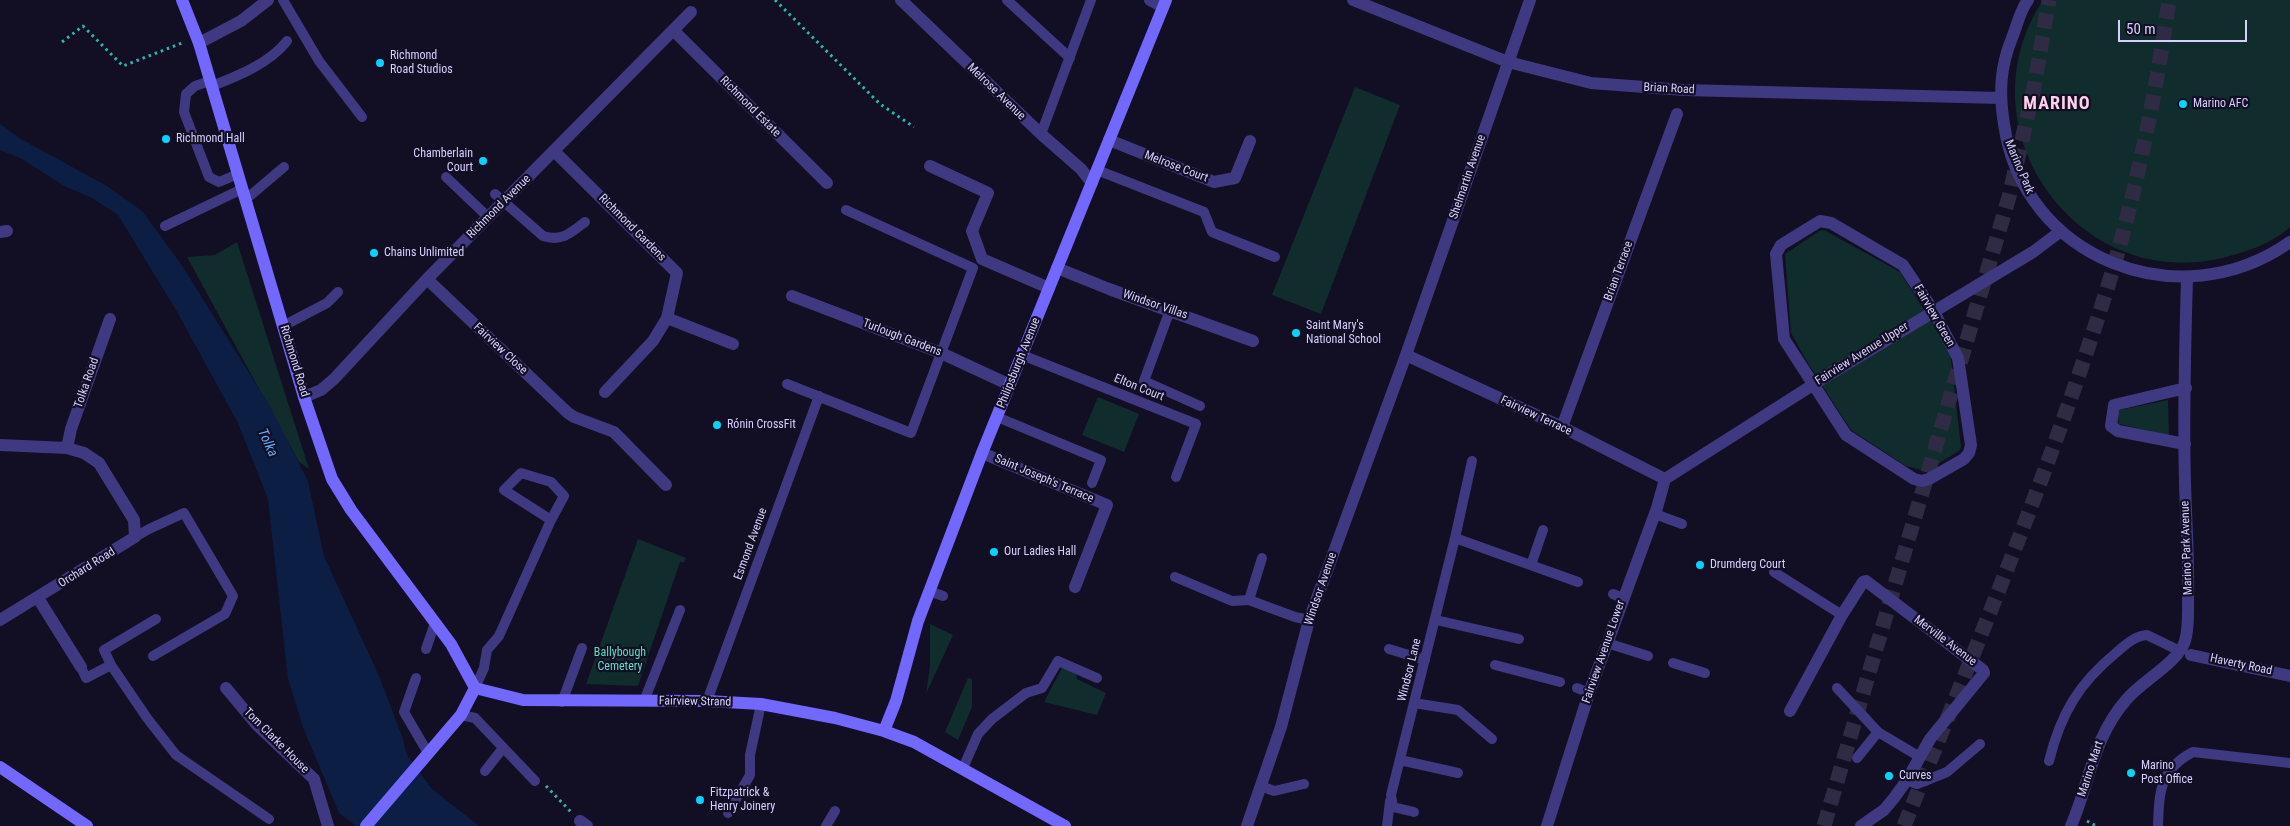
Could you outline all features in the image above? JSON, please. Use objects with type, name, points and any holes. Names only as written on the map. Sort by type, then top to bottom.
[{"type":"street","name":"Richmond Road","points":[[182,0],[199,43],[304,396],[332,479],[351,510],[461,659],[476,688]]},
{"type":"street","points":[[199,43],[241,21],[268,0]]},
{"type":"street","name":"Melrose Avenue","points":[[901,0],[1041,134],[1081,169],[1092,183]]},
{"type":"street","points":[[1150,0],[1165,3]]},
{"type":"street","name":"Brian Road","points":[[1354,0],[1508,62],[1591,83],[1684,90],[2000,98]]},
{"type":"street","name":"Shelmartin Avenue","points":[[1406,355],[1530,0]]},
{"type":"street","name":"Marino Park","points":[[2028,0],[2005,54],[2000,98],[2007,145],[2029,194],[2061,231],[2100,258],[2145,274],[2187,278],[2216,274],[2244,267],[2262,259],[2290,242]]},
{"type":"street","name":"Philipsburgh Avenue","points":[[884,731],[896,701],[918,621],[982,453],[1165,3]]},
{"type":"street","name":"Richmond Avenue","points":[[304,396],[319,392],[328,385],[488,217],[499,199],[554,151],[691,12]]},
{"type":"street","name":"Richmond Estate","points":[[673,30],[827,183]]},
{"type":"street","name":"Brian Terrace","points":[[1562,427],[1677,114]]},
{"type":"street","name":"Melrose Court","points":[[1110,140],[1214,182],[1235,178],[1250,141]]},
{"type":"street","name":"Richmond Gardens","points":[[554,151],[677,273],[667,318],[653,341],[605,392]]},
{"type":"street","points":[[930,166],[988,193],[972,231],[982,259],[1049,288]]},
{"type":"street","name":"Fairview Green","points":[[1820,221],[1831,223],[1903,265],[1933,310],[1958,358],[1971,445],[1969,453],[1964,460],[1929,479],[1914,480],[1846,435],[1813,385],[1784,339],[1776,254],[1781,245],[1820,221]]},
{"type":"street","name":"Fairview Avenue Upper","points":[[1665,480],[1933,310],[2033,252],[2061,231]]},
{"type":"street","name":"Windsor Villas","points":[[1057,268],[1109,289],[1253,341]]},
{"type":"street","name":"Marino Park Avenue","points":[[2186,653],[2188,619],[2185,444],[2187,278]]},
{"type":"street","name":"Fairview Close","points":[[427,280],[574,417],[614,432],[666,485]]},
{"type":"street","name":"Turlough Gardens","points":[[792,296],[941,352],[1010,385]]},
{"type":"street","points":[[667,318],[732,344]]},
{"type":"street","name":"Tolka Road","points":[[67,448],[71,429],[110,319]]},
{"type":"street","name":"Fairview Terrace","points":[[1406,355],[1562,427],[1665,480]]},
{"type":"street","name":"Windsor Avenue","points":[[1248,826],[1281,727],[1309,620],[1406,355]]},
{"type":"street","points":[[2185,444],[2118,431],[2111,426],[2114,405],[2186,388]]},
{"type":"street","points":[[0,445],[67,448],[84,453],[99,462],[134,520],[136,537]]},
{"type":"street","name":"Saint Joseph's Terrace","points":[[982,453],[1107,505],[1075,587]]},
{"type":"street","name":"Fairview Avenue Lower","points":[[1546,826],[1583,690],[1607,643],[1618,596],[1654,514],[1665,480]]},
{"type":"street","name":"Orchard Road","points":[[0,620],[136,537]]},
{"type":"street","name":"Merville Avenue","points":[[1790,711],[1842,615],[1862,582],[1866,581],[1984,670],[1984,673],[1930,739],[1907,780],[1884,810],[1861,826]]},
{"type":"street","points":[[38,598],[81,667]]},
{"type":"street","name":"Haverty Road","points":[[2186,653],[2290,676]]},
{"type":"street","name":"Marino Mart","points":[[2071,826],[2096,750],[2108,725],[2125,701],[2140,685],[2186,653]]},
{"type":"street","name":"Tom Clarke House","points":[[226,688],[257,725],[314,779],[328,826]]},
{"type":"street","points":[[366,826],[461,715],[476,688]]},
{"type":"street","name":"Fairview Strand","points":[[476,688],[523,700],[562,702],[707,701],[761,704],[835,718],[884,731],[914,742],[1066,826]]},
{"type":"street","points":[[0,767],[87,826]]},
{"type":"lane","points":[[283,0],[319,61],[362,117]]},
{"type":"lane","points":[[1007,0],[1070,58]]},
{"type":"lane","points":[[1041,134],[1044,120],[1070,58],[1091,0]]},
{"type":"lane","points":[[238,174],[219,182],[209,177],[184,112],[186,94],[195,86],[211,84],[236,76],[279,52],[287,41]]},
{"type":"lane","points":[[165,226],[244,194],[284,167]]},
{"type":"lane","points":[[1097,170],[1204,212],[1212,232],[1274,256]]},
{"type":"lane","points":[[446,177],[488,217]]},
{"type":"lane","points":[[499,199],[543,236],[551,239],[568,235],[585,222]]},
{"type":"lane","points":[[788,384],[910,433],[973,268],[846,210]]},
{"type":"lane","points":[[283,326],[327,303],[338,292]]},
{"type":"lane","points":[[1170,310],[1144,381],[1200,406]]},
{"type":"lane","name":"Elton Court","points":[[1022,355],[1196,424],[1176,476]]},
{"type":"lane","name":"Esmond Avenue","points":[[707,701],[820,396]]},
{"type":"lane","points":[[997,417],[1101,460],[1092,484]]},
{"type":"lane","name":"Windsor Lane","points":[[1414,812],[1393,807],[1391,795],[1436,620],[1472,461]]},
{"type":"lane","points":[[476,688],[484,668],[487,650],[499,636],[551,520],[564,496],[551,482],[521,473],[504,490],[551,520]]},
{"type":"lane","points":[[136,537],[184,514],[233,596],[224,614],[153,656]]},
{"type":"lane","points":[[1654,514],[1682,524]]},
{"type":"lane","points":[[1531,566],[1543,530]]},
{"type":"lane","points":[[1455,538],[1578,582]]},
{"type":"lane","points":[[1249,600],[1262,558]]},
{"type":"lane","points":[[1774,572],[1842,615]]},
{"type":"lane","points":[[1175,577],[1232,601],[1249,600],[1295,617],[1309,620]]},
{"type":"lane","points":[[929,591],[943,596]]},
{"type":"lane","points":[[644,701],[680,610]]},
{"type":"lane","points":[[156,619],[104,650],[111,665],[147,718],[176,755],[269,819]]},
{"type":"lane","points":[[1436,620],[1519,639]]},
{"type":"lane","points":[[426,649],[435,623]]},
{"type":"lane","points":[[2050,761],[2057,732],[2074,696],[2108,660],[2130,642],[2142,635],[2147,635],[2186,653]]},
{"type":"lane","points":[[1607,643],[1648,656]]},
{"type":"lane","points":[[562,702],[582,648]]},
{"type":"lane","points":[[1389,649],[1425,660]]},
{"type":"lane","points":[[963,768],[978,734],[992,718],[1026,693],[1042,688],[1058,661],[1098,678]]},
{"type":"lane","points":[[1673,663],[1705,673]]},
{"type":"lane","points":[[81,667],[86,678],[111,665]]},
{"type":"lane","points":[[1495,665],[1560,682]]},
{"type":"lane","points":[[416,678],[404,712],[424,758]]},
{"type":"lane","points":[[1837,688],[1878,732],[1920,757]]},
{"type":"lane","points":[[1414,703],[1458,710],[1492,739]]},
{"type":"lane","points":[[728,813],[750,775],[750,755],[761,704]]},
{"type":"lane","points":[[461,715],[475,718],[535,781]]},
{"type":"lane","points":[[1857,758],[1878,732]]},
{"type":"lane","points":[[1907,780],[1917,784],[1947,772],[1980,744]]},
{"type":"lane","points":[[485,772],[503,748]]},
{"type":"lane","points":[[2158,826],[2159,795],[2162,786],[2172,767],[2182,758],[2193,752],[2290,764]]},
{"type":"lane","points":[[1400,760],[1458,773]]},
{"type":"lane","points":[[1261,786],[1274,791],[1304,784]]},
{"type":"lane","points":[[1387,826],[1391,795]]},
{"type":"lane","points":[[826,826],[835,811]]},
{"type":"path","points":[[775,0],[880,104],[914,127]]},
{"type":"path","points":[[62,42],[83,26],[123,66],[182,42]]},
{"type":"green space","points":[[2043,0],[2290,0],[2290,227],[2270,241],[2240,253],[2178,263],[2128,253],[2084,229],[2050,194],[2026,150],[2015,102],[2020,50]]},
{"type":"green space","points":[[1355,87],[1400,105],[1321,314],[1272,295]]},
{"type":"green space","points":[[1824,230],[1900,272],[1950,351],[1961,447],[1959,451],[1926,471],[1906,466],[1851,430],[1809,365],[1791,333],[1785,254],[1819,231]]},
{"type":"green space","points":[[237,242],[309,469],[299,462],[187,257],[215,255]]},
{"type":"green space","points":[[1098,397],[1139,414],[1124,452],[1082,435]]},
{"type":"green space","points":[[2168,400],[2169,436],[2119,424],[2118,412],[2120,410]]},
{"type":"green space","name":"Ballybough Cemetery","points":[[638,539],[686,558],[684,562],[680,562],[638,686],[586,684]]},
{"type":"green space","points":[[930,624],[953,635],[926,694],[930,665]]},
{"type":"green space","points":[[1062,668],[1076,672],[1077,679],[1106,693],[1097,715],[1044,702]]},
{"type":"green space","points":[[968,678],[972,679],[972,707],[958,740],[945,732]]},
{"type":"water","name":"Tolka","points":[[0,124],[21,139],[107,186],[142,211],[181,264],[271,408],[308,481],[324,556],[379,676],[402,736],[407,755],[431,788],[479,826],[356,826],[339,813],[304,730],[288,679],[268,499],[238,423],[176,310],[118,215],[92,198],[64,186],[22,159],[0,150]]},
{"type":"tunnel","points":[[1824,826],[2009,197],[2034,87],[2049,0]]},
{"type":"tunnel","points":[[1904,826],[2031,506],[2078,376],[2112,274],[2141,157],[2157,78],[2169,0]]},
{"type":"place","name":"Richmond Road Studios","points":[[380,63]]},
{"type":"place","name":"Marino AFC","points":[[2183,104]]},
{"type":"place","name":"Richmond Hall","points":[[166,139]]},
{"type":"place","name":"Chamberlain Court","points":[[483,161]]},
{"type":"place","name":"Chains Unlimited","points":[[374,253]]},
{"type":"place","name":"Saint Mary's National School","points":[[1296,333]]},
{"type":"place","name":"Rónin CrossFit","points":[[717,425]]},
{"type":"place","name":"Our Ladies Hall","points":[[994,552]]},
{"type":"place","name":"Drumderg Court","points":[[1700,565]]},
{"type":"place","name":"Marino Post Office","points":[[2131,773]]},
{"type":"place","name":"Curves","points":[[1889,776]]},
{"type":"place","name":"Fitzpatrick & Henry Joinery","points":[[700,800]]},
{"type":"district","name":"MARINO","points":[[2057,104]]}]
